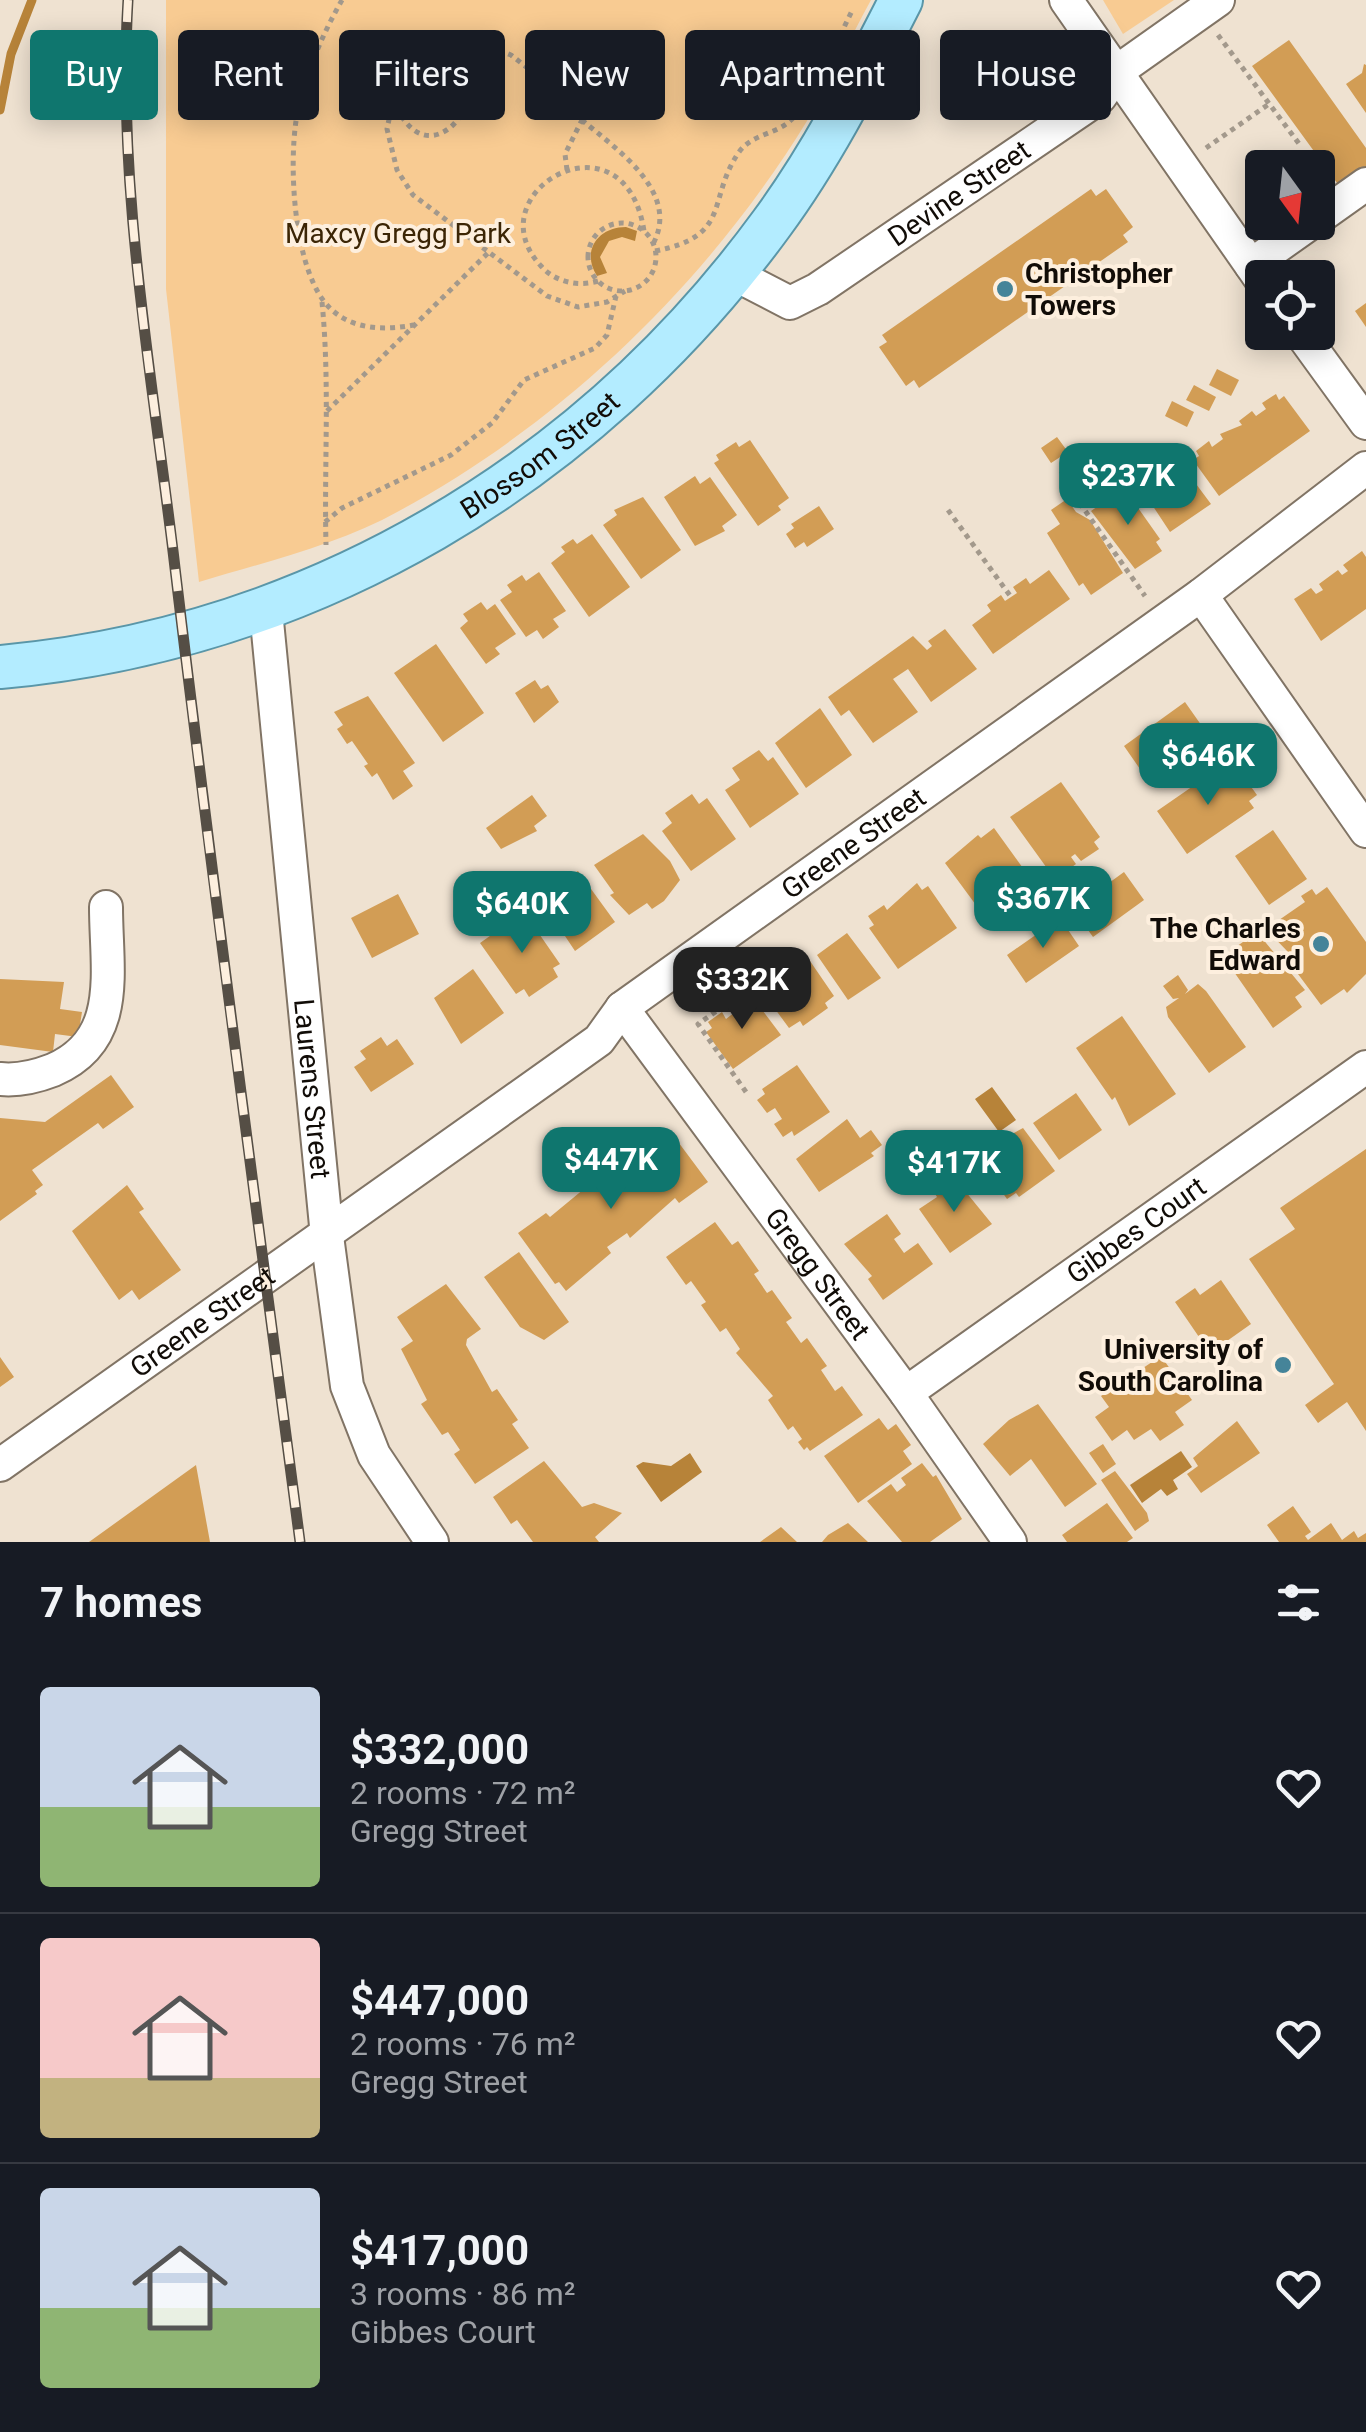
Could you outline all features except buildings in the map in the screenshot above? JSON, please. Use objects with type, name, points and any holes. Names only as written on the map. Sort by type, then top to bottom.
[{"type":"main road","name":"Blossom Street","points":[[0,668],[147,644],[266,611],[414,542],[544,454],[684,332],[734,274],[824,145],[902,0]]},
{"type":"street","points":[[1066,0],[1119,70],[1248,260]]},
{"type":"street","name":"Devine Street","points":[[734,274],[790,303],[824,286],[1100,97],[1119,70],[1210,6]]},
{"type":"street","points":[[1335,205],[1366,184]]},
{"type":"street","points":[[1271,260],[1292,240]]},
{"type":"street","points":[[1313,350],[1366,423]]},
{"type":"street","name":"Greene Street","points":[[0,1466],[599,1040],[622,1008],[1201,596],[1366,468]]},
{"type":"street","points":[[1201,596],[1366,831]]},
{"type":"street","name":"Laurens Street","points":[[266,611],[327,1236],[347,1386],[374,1455],[432,1542]]},
{"type":"street","points":[[0,1079],[16,1081],[41,1075],[75,1060],[99,1036],[104,1010],[106,906]]},
{"type":"street","name":"Gregg Street","points":[[622,1008],[906,1393],[1010,1542]]},
{"type":"street","name":"Gibbes Court","points":[[906,1393],[1366,1067]]},
{"type":"path","points":[[326,548],[325,413],[330,379],[322,299],[301,232],[294,148],[302,93],[342,0]]},
{"type":"path","points":[[654,247],[684,245],[704,230],[718,208],[741,149],[794,118],[858,0]]},
{"type":"path","points":[[1210,6],[1300,145]]},
{"type":"path","points":[[1183,165],[1270,104]]},
{"type":"path","points":[[388,120],[396,170],[413,195],[562,304],[578,307],[616,296],[646,281],[652,272],[660,212],[649,185],[582,120],[565,154],[567,170]]},
{"type":"path","points":[[404,120],[418,132],[443,133],[459,120]]},
{"type":"path","points":[[625,290],[598,282],[573,284],[546,272],[528,246],[526,215],[541,184],[567,170],[600,170],[622,181],[638,204],[644,231],[654,247]]},
{"type":"path","points":[[598,282],[588,260],[593,238],[601,230],[623,223],[644,231]]},
{"type":"path","points":[[325,413],[489,252]]},
{"type":"path","points":[[536,286],[546,272]]},
{"type":"path","points":[[326,522],[342,508],[451,455],[492,423],[534,373],[595,348],[607,335],[616,296]]},
{"type":"path","points":[[322,299],[353,322],[375,330],[414,324]]},
{"type":"path","points":[[1097,448],[1060,475],[1144,596]]},
{"type":"path","points":[[948,510],[1011,597]]},
{"type":"path","points":[[746,1092],[698,1024],[792,958]]},
{"type":"path","points":[[738,966],[751,986]]},
{"type":"green space","name":"Maxcy Gregg Park","points":[[166,0],[871,0],[856,30],[685,30],[685,120],[808,120],[768,180],[679,291],[575,390],[460,475],[351,534],[199,582],[166,289]]},
{"type":"green space","points":[[1103,0],[1174,0],[1123,34]]},
{"type":"shaded area","points":[[626,227],[637,231],[635,241],[622,237],[609,241],[600,257],[607,273],[597,276],[591,258],[595,242],[607,231]]},
{"type":"shaded area","points":[[992,1087],[1016,1120],[999,1132],[975,1099]]},
{"type":"shaded area","points":[[1181,1451],[1192,1467],[1173,1480],[1178,1489],[1167,1496],[1161,1489],[1142,1503],[1130,1485]]},
{"type":"shaded area","points":[[690,1453],[702,1472],[661,1502],[636,1466],[643,1462],[671,1466]]},
{"type":"waterway","points":[[0,110],[11,54],[32,0]]},
{"type":"railway","points":[[128,0],[127,138],[138,276],[300,1542]]},
{"type":"place","name":"Christopher Towers","points":[[1005,289]]},
{"type":"place","name":"The Charles Edward","points":[[1321,944]]},
{"type":"place","name":"University of South Carolina","points":[[1283,1365]]}]
